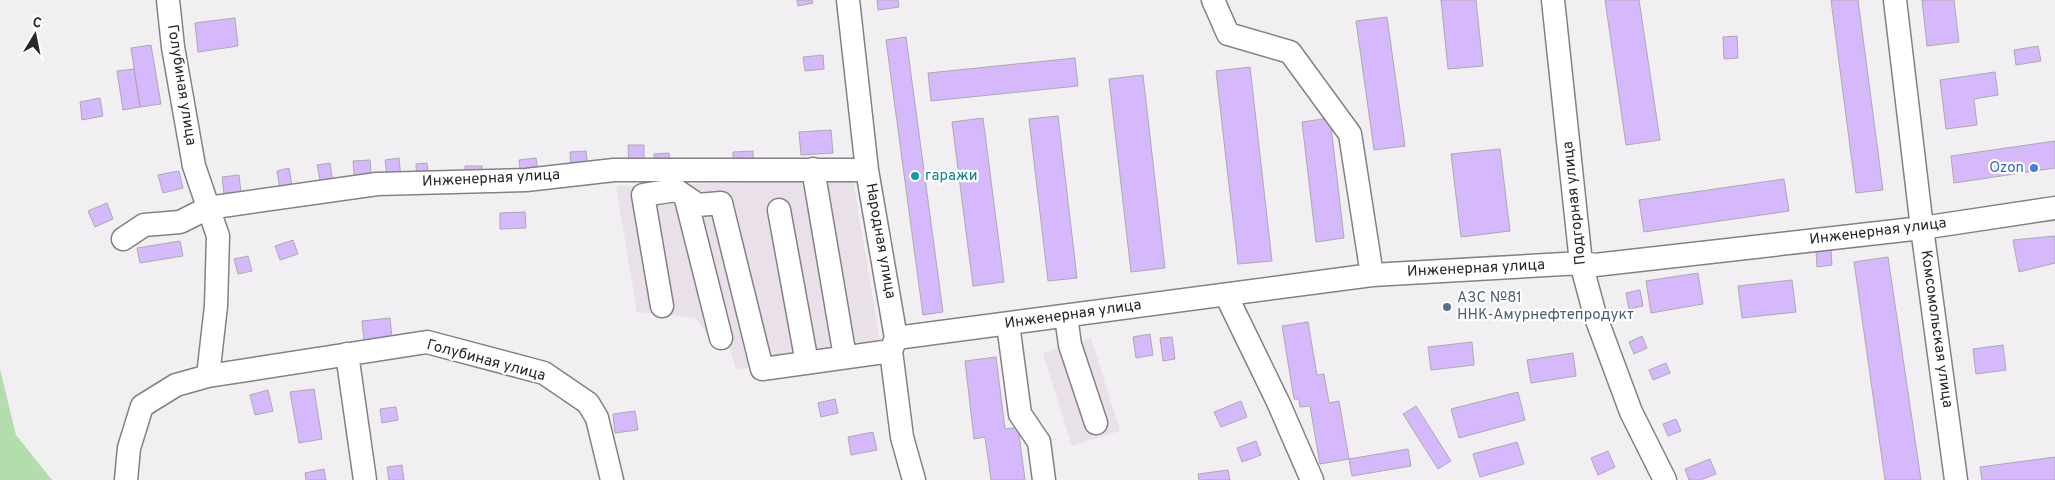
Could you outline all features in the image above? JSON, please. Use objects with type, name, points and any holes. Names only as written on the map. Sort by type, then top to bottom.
[{"type":"street","name":"Голубиная улица","points":[[168,0],[173,47],[194,166],[218,236],[216,306],[208,376]]},
{"type":"street","name":"Народная улица","points":[[848,0],[867,170],[894,344],[902,437],[914,480]]},
{"type":"street","points":[[1214,0],[1228,34],[1290,52],[1350,134],[1372,275]]},
{"type":"street","name":"Подгорная улица","points":[[1553,0],[1580,263],[1595,315],[1631,412],[1665,480]]},
{"type":"street","name":"Комсомольская улица","points":[[1895,0],[1922,228],[1956,480]]},
{"type":"street","points":[[813,169],[845,357]]},
{"type":"street","name":"Инженерная улица","points":[[123,239],[144,225],[180,222],[208,208],[377,184],[526,180],[614,170],[867,170]]},
{"type":"street","points":[[662,306],[643,196],[676,190],[686,199],[721,338]]},
{"type":"street","name":"Инженерная улица","points":[[686,199],[698,205],[721,203],[762,369],[845,357],[894,344],[1008,324],[1372,275],[1580,263],[1595,265],[1922,228],[2055,208]]},
{"type":"street","points":[[778,210],[807,363]]},
{"type":"street","points":[[1226,295],[1278,402],[1312,480]]},
{"type":"street","points":[[1066,316],[1070,345],[1096,423]]},
{"type":"street","points":[[1008,324],[1020,414],[1039,442],[1044,480]]},
{"type":"street","name":"Голубиная улица","points":[[126,480],[129,448],[142,406],[176,385],[208,376],[427,342],[544,373],[588,404],[597,418],[612,480]]},
{"type":"street","points":[[347,354],[366,480]]},
{"type":"shaded area","points":[[853,179],[880,342],[736,370],[728,340],[712,343],[696,318],[637,312],[616,186]]},
{"type":"shaded area","points":[[1091,338],[1120,431],[1072,446],[1043,353]]},
{"type":"green space","points":[[0,369],[16,435],[52,480],[0,480]]},
{"type":"building","points":[[797,0],[812,0],[813,3],[798,6]]},
{"type":"building","points":[[877,0],[898,0],[899,7],[878,10]]},
{"type":"building","points":[[1441,0],[1476,0],[1483,66],[1448,69]]},
{"type":"building","points":[[1605,0],[1639,0],[1660,140],[1626,145]]},
{"type":"building","points":[[1831,0],[1858,0],[1883,190],[1856,193]]},
{"type":"building","points":[[1922,0],[1954,0],[1959,42],[1927,46]]},
{"type":"building","points":[[1387,17],[1405,146],[1374,150],[1356,21]]},
{"type":"building","points":[[235,18],[238,46],[198,52],[195,23]]},
{"type":"building","points":[[1737,36],[1738,58],[1724,59],[1723,37]]},
{"type":"building","name":"гаражи","points":[[906,37],[943,312],[923,315],[886,40]]},
{"type":"building","points":[[151,45],[161,104],[140,107],[131,48]]},
{"type":"building","points":[[2038,46],[2041,61],[2016,65],[2014,50]]},
{"type":"building","points":[[823,55],[824,69],[805,71],[803,57]]},
{"type":"building","points":[[1075,58],[1078,86],[931,101],[928,73]]},
{"type":"building","points":[[1250,67],[1272,261],[1238,264],[1216,71]]},
{"type":"building","points":[[134,69],[140,107],[123,110],[117,71]]},
{"type":"building","points":[[1995,72],[1998,95],[1974,99],[1977,125],[1946,129],[1940,80]]},
{"type":"building","points":[[1143,75],[1165,268],[1131,272],[1109,79]]},
{"type":"building","points":[[100,98],[103,116],[82,120],[80,102]]},
{"type":"building","points":[[1058,116],[1077,278],[1048,281],[1029,119]]},
{"type":"building","points":[[983,118],[1004,282],[973,286],[952,122]]},
{"type":"building","points":[[1330,118],[1344,238],[1316,242],[1302,122]]},
{"type":"building","points":[[831,130],[833,153],[801,155],[799,132]]},
{"type":"building","points":[[2055,141],[2055,168],[1954,183],[1951,156]]},
{"type":"building","points":[[628,145],[644,145],[644,169],[629,169]]},
{"type":"building","points":[[1500,149],[1510,231],[1461,237],[1451,154]]},
{"type":"building","points":[[586,151],[588,168],[571,169],[570,152]]},
{"type":"building","points":[[753,151],[753,167],[733,168],[733,152]]},
{"type":"building","points":[[669,153],[670,168],[655,169],[654,154]]},
{"type":"building","points":[[399,158],[401,179],[388,181],[385,160]]},
{"type":"building","points":[[536,158],[539,176],[521,179],[519,160]]},
{"type":"building","points":[[370,160],[372,183],[355,184],[353,161]]},
{"type":"building","points":[[330,163],[333,183],[321,185],[317,165]]},
{"type":"building","points":[[427,163],[429,180],[417,181],[416,164]]},
{"type":"building","points":[[465,166],[482,166],[482,179],[465,180]]},
{"type":"building","points":[[289,168],[292,186],[280,189],[277,171]]},
{"type":"building","points":[[179,171],[183,188],[163,193],[158,175]]},
{"type":"building","points":[[239,175],[241,193],[224,194],[222,177]]},
{"type":"building","points":[[1784,179],[1789,211],[1644,232],[1639,200]]},
{"type":"building","points":[[107,203],[113,219],[95,227],[88,211]]},
{"type":"building","points":[[525,212],[526,228],[500,229],[500,213]]},
{"type":"building","points":[[2055,236],[2055,263],[2019,272],[2013,240]]},
{"type":"building","points":[[293,240],[298,254],[280,260],[275,246]]},
{"type":"building","points":[[180,241],[183,256],[140,263],[137,248]]},
{"type":"building","points":[[1831,250],[1832,265],[1817,267],[1816,251]]},
{"type":"building","points":[[248,256],[252,271],[238,274],[234,259]]},
{"type":"building","points":[[1888,257],[1921,480],[1885,480],[1854,262]]},
{"type":"building","points":[[1698,273],[1703,304],[1651,313],[1646,281]]},
{"type":"building","points":[[1792,280],[1796,312],[1742,318],[1738,286]]},
{"type":"building","points":[[1640,290],[1643,306],[1629,309],[1626,293]]},
{"type":"building","points":[[390,318],[392,338],[364,341],[362,321]]},
{"type":"building","points":[[1308,322],[1317,375],[1324,374],[1329,403],[1339,401],[1349,459],[1320,464],[1310,406],[1300,407],[1299,399],[1294,399],[1282,326]]},
{"type":"building","points":[[1150,334],[1153,355],[1136,358],[1133,337]]},
{"type":"building","points":[[1642,336],[1647,348],[1634,354],[1629,342]]},
{"type":"building","points":[[1172,337],[1175,359],[1163,361],[1160,338]]},
{"type":"building","points":[[1472,342],[1474,365],[1431,370],[1428,347]]},
{"type":"building","points":[[2003,345],[2006,370],[1976,374],[1973,349]]},
{"type":"building","points":[[1573,353],[1576,376],[1531,383],[1527,360]]},
{"type":"building","points":[[996,357],[1005,429],[1018,427],[1025,480],[991,480],[985,437],[974,439],[965,361]]},
{"type":"building","points":[[1666,363],[1670,373],[1653,380],[1649,370]]},
{"type":"building","points":[[314,389],[322,439],[299,443],[290,392]]},
{"type":"building","points":[[268,390],[273,411],[255,415],[250,395]]},
{"type":"building","points":[[1518,392],[1525,420],[1459,438],[1451,409]]},
{"type":"building","points":[[835,399],[838,413],[821,417],[818,403]]},
{"type":"building","points":[[1241,401],[1247,417],[1221,427],[1214,412]]},
{"type":"building","points":[[1416,406],[1451,461],[1438,469],[1403,414]]},
{"type":"building","points":[[396,407],[398,420],[382,423],[380,409]]},
{"type":"building","points":[[635,411],[638,430],[615,433],[613,414]]},
{"type":"building","points":[[1676,419],[1681,431],[1668,436],[1663,424]]},
{"type":"building","points":[[873,432],[877,450],[851,455],[848,437]]},
{"type":"building","points":[[1256,441],[1261,455],[1242,462],[1237,448]]},
{"type":"building","points":[[1517,442],[1524,464],[1480,477],[1473,454]]},
{"type":"building","points":[[1408,449],[1411,466],[1352,476],[1349,459]]},
{"type":"building","points":[[1608,451],[1615,467],[1598,475],[1591,458]]},
{"type":"building","points":[[2055,457],[2055,480],[1982,480],[1980,467]]},
{"type":"building","points":[[1710,459],[1716,474],[1700,480],[1689,480],[1685,469]]},
{"type":"building","points":[[402,465],[404,480],[389,480],[387,467]]},
{"type":"building","points":[[324,469],[326,480],[306,480],[305,473]]},
{"type":"building","points":[[1228,470],[1230,480],[1199,480],[1198,474]]},
{"type":"place","name":"Ozon","points":[[2034,168]]},
{"type":"place","name":"гаражи","points":[[915,176]]},
{"type":"place","name":"АЗС №81 ННК-Амурнефтепродукт","points":[[1447,307]]}]
